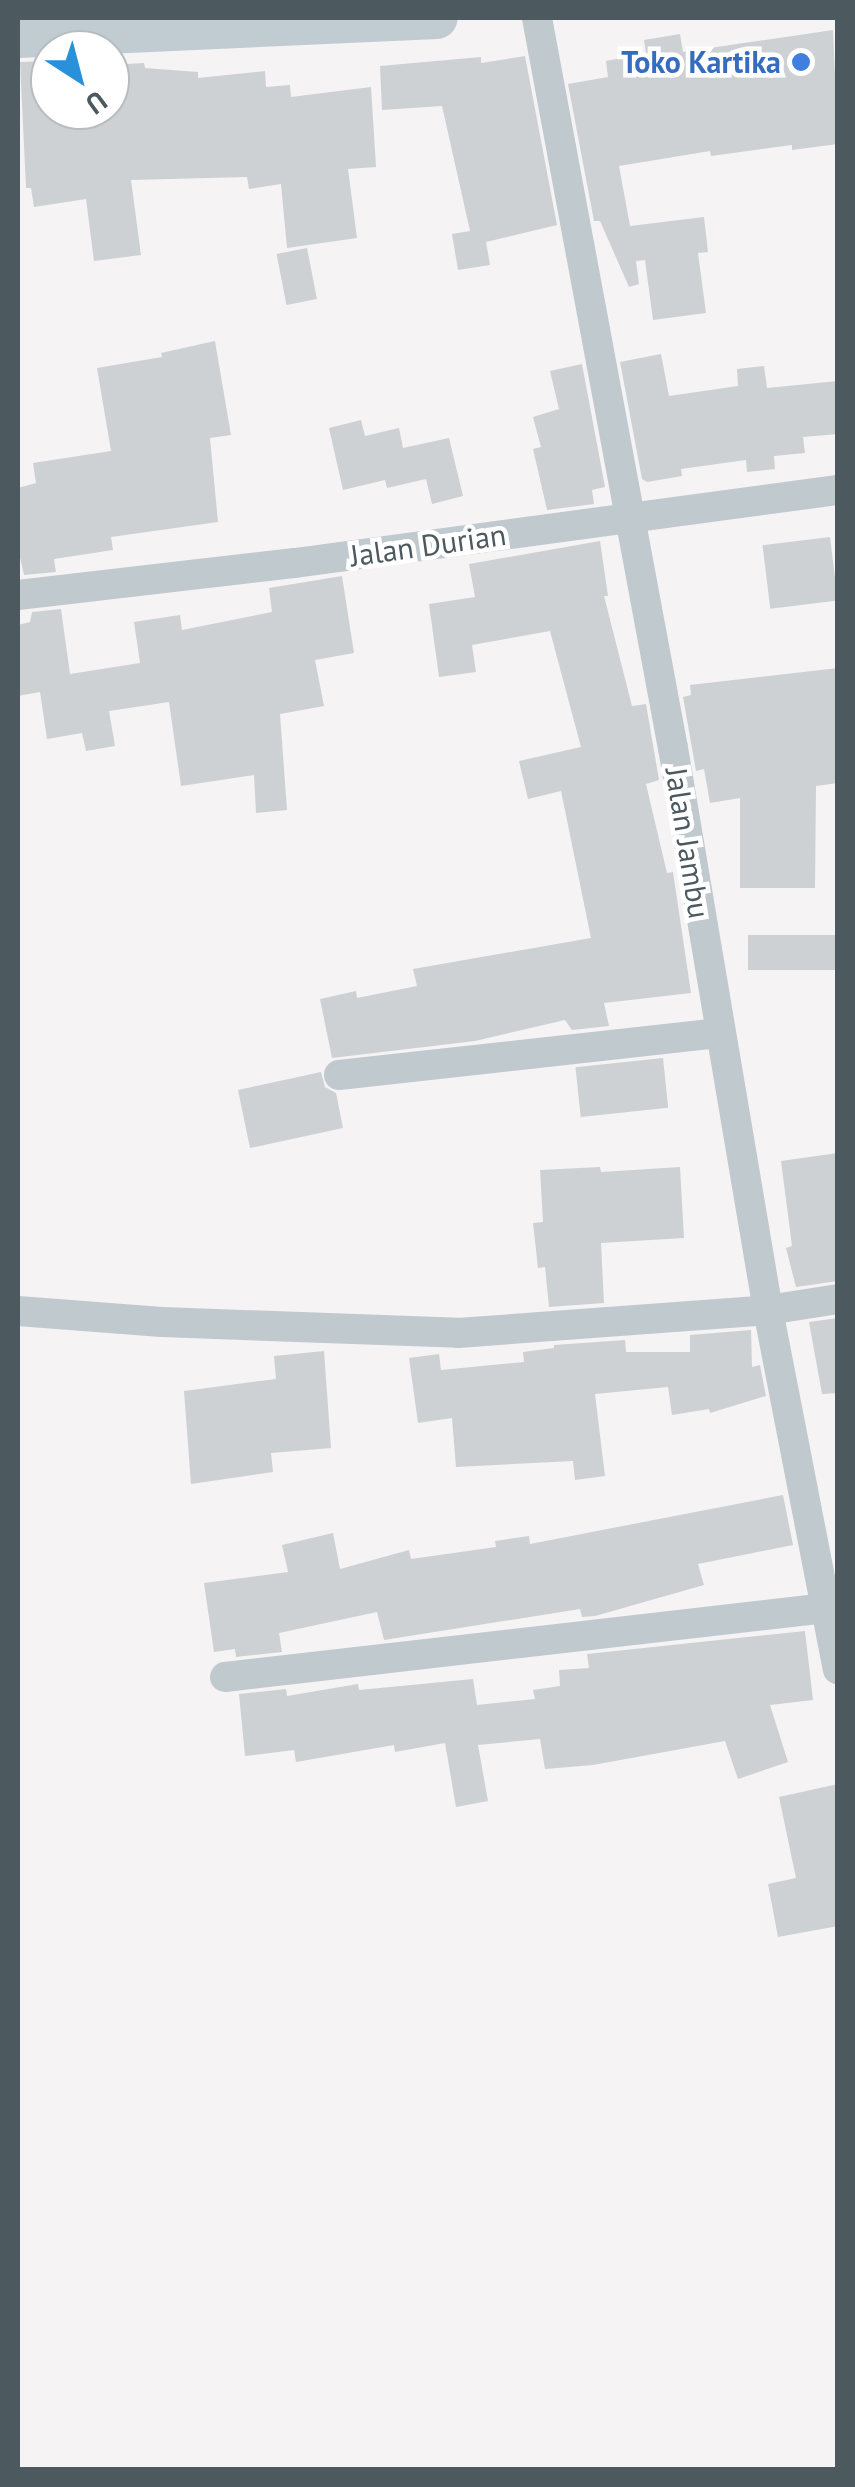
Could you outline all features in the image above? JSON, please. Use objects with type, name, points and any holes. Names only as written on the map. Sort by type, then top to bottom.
[{"type":"main road","points":[[18,37],[438,18]]},
{"type":"street","name":"Jalan Jambu","points":[[536,18],[673,748],[718,1034],[768,1310],[838,1669]]},
{"type":"street","name":"Jalan Durian","points":[[18,595],[295,564],[838,490]]},
{"type":"street","points":[[338,1074],[718,1034]]},
{"type":"street","points":[[18,1311],[162,1322],[458,1333],[768,1310],[838,1299]]},
{"type":"street","points":[[225,1677],[826,1608]]},
{"type":"building","points":[[833,30],[838,144],[792,150],[792,145],[711,156],[710,151],[619,166],[630,226],[704,217],[708,252],[698,253],[706,313],[653,320],[645,260],[636,261],[639,284],[629,287],[600,221],[594,221],[568,84],[608,77],[606,61],[646,53],[644,40],[680,34],[683,52]]},
{"type":"building","points":[[525,56],[557,225],[486,242],[490,265],[458,270],[452,234],[470,231],[442,106],[382,110],[380,66],[481,57],[481,63]]},
{"type":"building","points":[[20,62],[30,62],[30,130],[130,130],[130,64],[198,72],[198,78],[265,71],[266,87],[290,85],[291,97],[371,87],[376,167],[348,169],[357,238],[287,248],[281,184],[249,189],[247,177],[131,180],[141,255],[94,261],[86,199],[34,207],[31,188],[26,188]]},
{"type":"building","points":[[307,248],[317,299],[286,305],[277,254]]},
{"type":"building","points":[[215,341],[231,435],[210,438],[218,522],[111,537],[113,550],[54,559],[56,572],[24,575],[18,549],[18,488],[36,483],[33,463],[111,451],[97,368],[162,357],[161,353]]},
{"type":"building","points":[[661,354],[669,396],[738,386],[737,369],[764,366],[767,388],[838,381],[838,434],[803,437],[805,453],[774,456],[775,469],[747,472],[746,460],[681,469],[682,476],[647,482],[642,479],[620,362]]},
{"type":"building","points":[[582,364],[605,487],[592,490],[594,504],[547,510],[533,449],[541,447],[533,417],[559,409],[550,371]]},
{"type":"building","points":[[361,420],[365,436],[399,428],[403,448],[449,438],[463,496],[432,504],[426,479],[387,488],[385,480],[343,490],[329,428]]},
{"type":"building","points":[[830,537],[838,601],[770,609],[763,545]]},
{"type":"building","points":[[600,541],[608,596],[604,596],[632,706],[646,704],[659,780],[646,784],[667,873],[673,872],[691,993],[604,1003],[609,1026],[572,1030],[565,1020],[475,1041],[332,1058],[320,999],[356,991],[357,998],[417,986],[413,969],[591,938],[561,791],[528,799],[519,761],[581,747],[550,631],[472,645],[476,672],[439,677],[429,604],[475,597],[469,564]]},
{"type":"building","points":[[342,576],[354,653],[315,660],[324,706],[280,714],[287,810],[256,813],[254,775],[181,786],[169,702],[109,711],[115,746],[86,751],[82,733],[47,739],[40,692],[18,696],[18,625],[30,622],[32,612],[61,609],[70,674],[140,663],[134,622],[180,615],[182,630],[272,612],[269,588]]},
{"type":"building","points":[[838,668],[838,783],[816,786],[815,888],[740,888],[740,798],[710,803],[704,769],[696,771],[683,697],[691,695],[690,685]]},
{"type":"building","points":[[748,935],[838,935],[838,970],[748,970]]},
{"type":"building","points":[[663,1058],[668,1108],[581,1117],[575,1067]]},
{"type":"building","points":[[321,1072],[325,1087],[336,1093],[343,1128],[250,1148],[238,1090]]},
{"type":"building","points":[[838,1153],[838,1281],[796,1287],[786,1248],[792,1246],[781,1161]]},
{"type":"building","points":[[600,1167],[601,1172],[680,1167],[684,1238],[601,1243],[604,1303],[549,1307],[545,1267],[538,1268],[533,1223],[543,1222],[540,1170]]},
{"type":"building","points":[[838,1318],[838,1393],[822,1394],[809,1322]]},
{"type":"building","points":[[751,1330],[752,1367],[760,1365],[766,1396],[710,1413],[709,1409],[672,1415],[668,1387],[595,1394],[605,1476],[575,1480],[573,1461],[456,1467],[452,1418],[418,1423],[409,1358],[439,1354],[441,1370],[524,1362],[523,1352],[554,1345],[625,1340],[626,1352],[690,1352],[690,1335]]},
{"type":"building","points":[[324,1351],[331,1448],[271,1453],[273,1472],[191,1484],[184,1391],[276,1379],[274,1356]]},
{"type":"building","points":[[783,1495],[793,1545],[698,1564],[704,1585],[595,1616],[582,1617],[580,1609],[384,1640],[377,1612],[279,1633],[282,1652],[236,1657],[235,1649],[214,1652],[204,1583],[288,1572],[282,1545],[333,1533],[340,1569],[409,1550],[411,1559],[496,1547],[495,1541],[529,1536],[530,1544]]},
{"type":"building","points":[[805,1631],[813,1700],[770,1705],[788,1762],[738,1779],[725,1741],[593,1765],[545,1769],[540,1739],[478,1745],[488,1801],[456,1807],[445,1743],[395,1752],[394,1745],[296,1762],[294,1750],[245,1756],[239,1694],[286,1689],[287,1696],[358,1684],[359,1690],[473,1679],[477,1705],[535,1699],[533,1690],[560,1686],[559,1670],[589,1668],[587,1654]]},
{"type":"building","points":[[838,1784],[838,1926],[778,1937],[768,1884],[796,1878],[779,1797]]},
{"type":"place","name":"Toko Kartika","points":[[801,62]]}]
